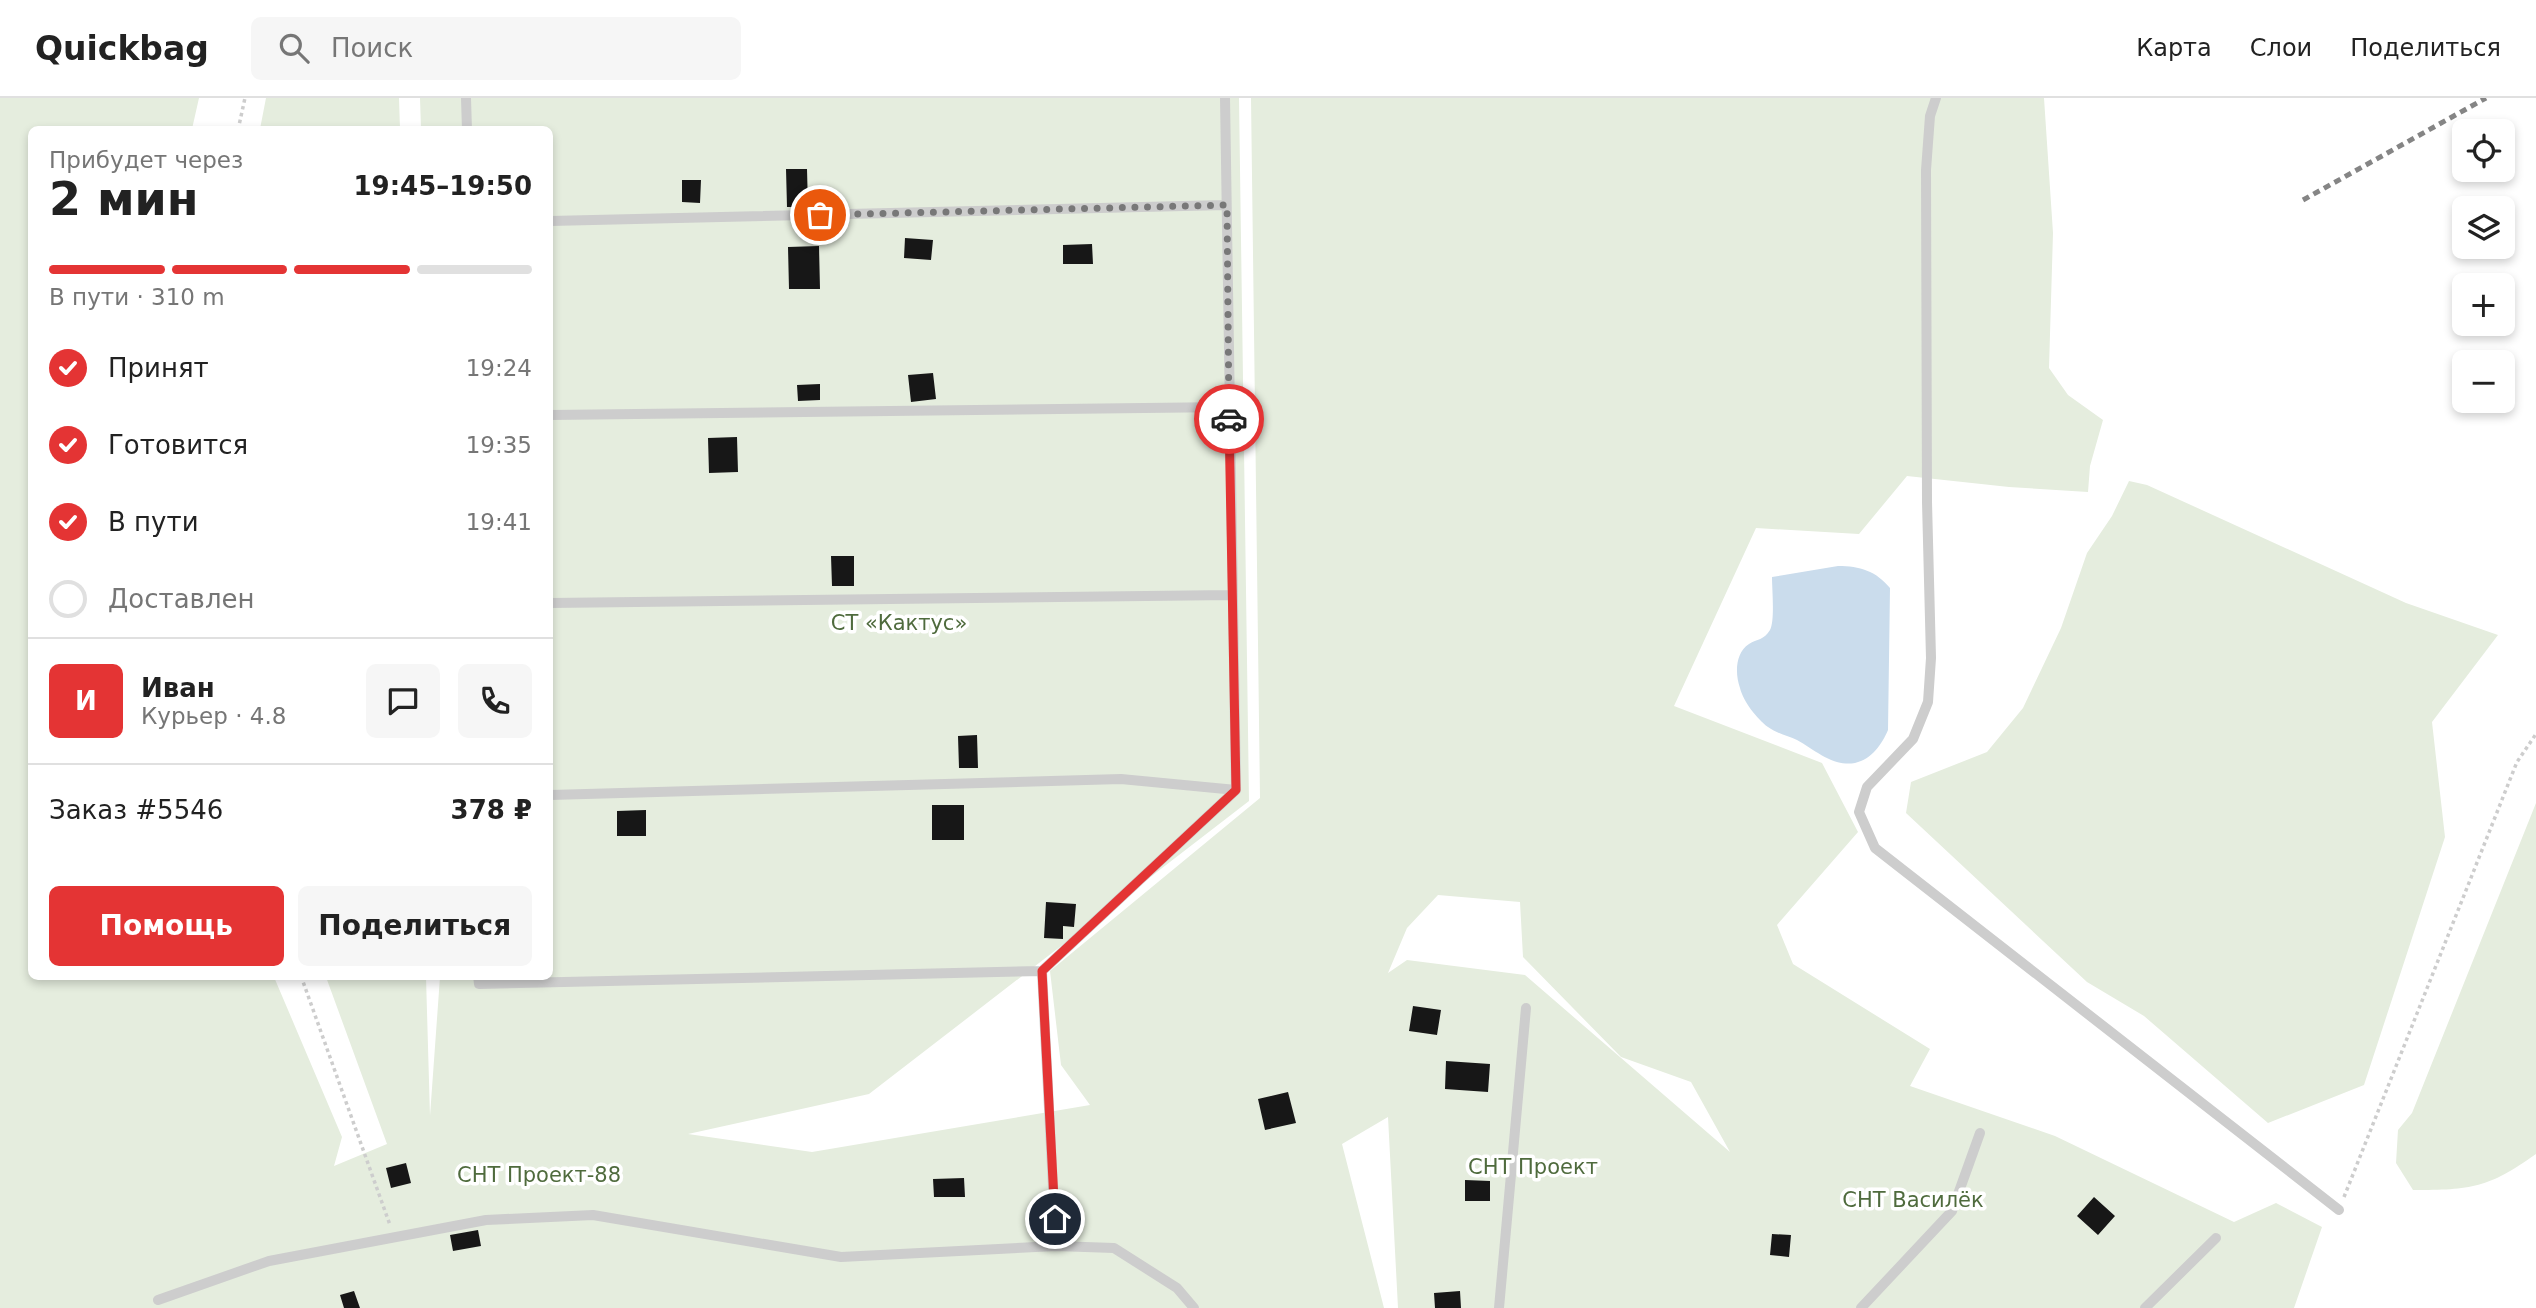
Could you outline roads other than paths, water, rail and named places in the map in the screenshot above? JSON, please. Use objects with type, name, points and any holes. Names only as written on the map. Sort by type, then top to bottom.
[{"type":"lane","points":[[466,98],[467,126]]},
{"type":"lane","points":[[478,980],[479,984],[1042,971],[1236,790],[1225,98]]},
{"type":"lane","points":[[1936,98],[1930,116],[1926,170],[1927,502],[1931,658],[1928,702],[1913,739],[1867,787],[1859,812],[1875,848],[2339,1210]]},
{"type":"lane","points":[[553,221],[1227,205]]},
{"type":"lane","points":[[553,415],[1229,407]]},
{"type":"lane","points":[[553,603],[1231,595]]},
{"type":"lane","points":[[553,795],[1121,779],[1236,790]]},
{"type":"lane","points":[[1042,971],[1056,1246]]},
{"type":"lane","points":[[1499,1308],[1526,1007]]},
{"type":"lane","points":[[1861,1308],[1952,1211],[1980,1133]]},
{"type":"lane","points":[[158,1300],[269,1261],[394,1236],[486,1220],[593,1215],[841,1257],[1056,1246],[1114,1248],[1177,1288],[1194,1308]]},
{"type":"lane","points":[[2144,1308],[2216,1238]]},
{"type":"water","points":[[1838,566],[1867,571],[1879,577],[1890,588],[1888,730],[1871,754],[1861,761],[1847,764],[1824,757],[1764,724],[1744,698],[1737,670],[1744,648],[1763,638],[1772,626],[1772,577]]},
{"type":"railway","points":[[2303,200],[2486,98]]},
{"type":"park label","name":"СТ «Кактус»","points":[[899,623]]},
{"type":"park label","name":"СНТ Проект","points":[[1533,1167]]},
{"type":"park label","name":"СНТ Проект-88","points":[[539,1175]]},
{"type":"park label","name":"СНТ Василёк","points":[[1913,1200]]}]
